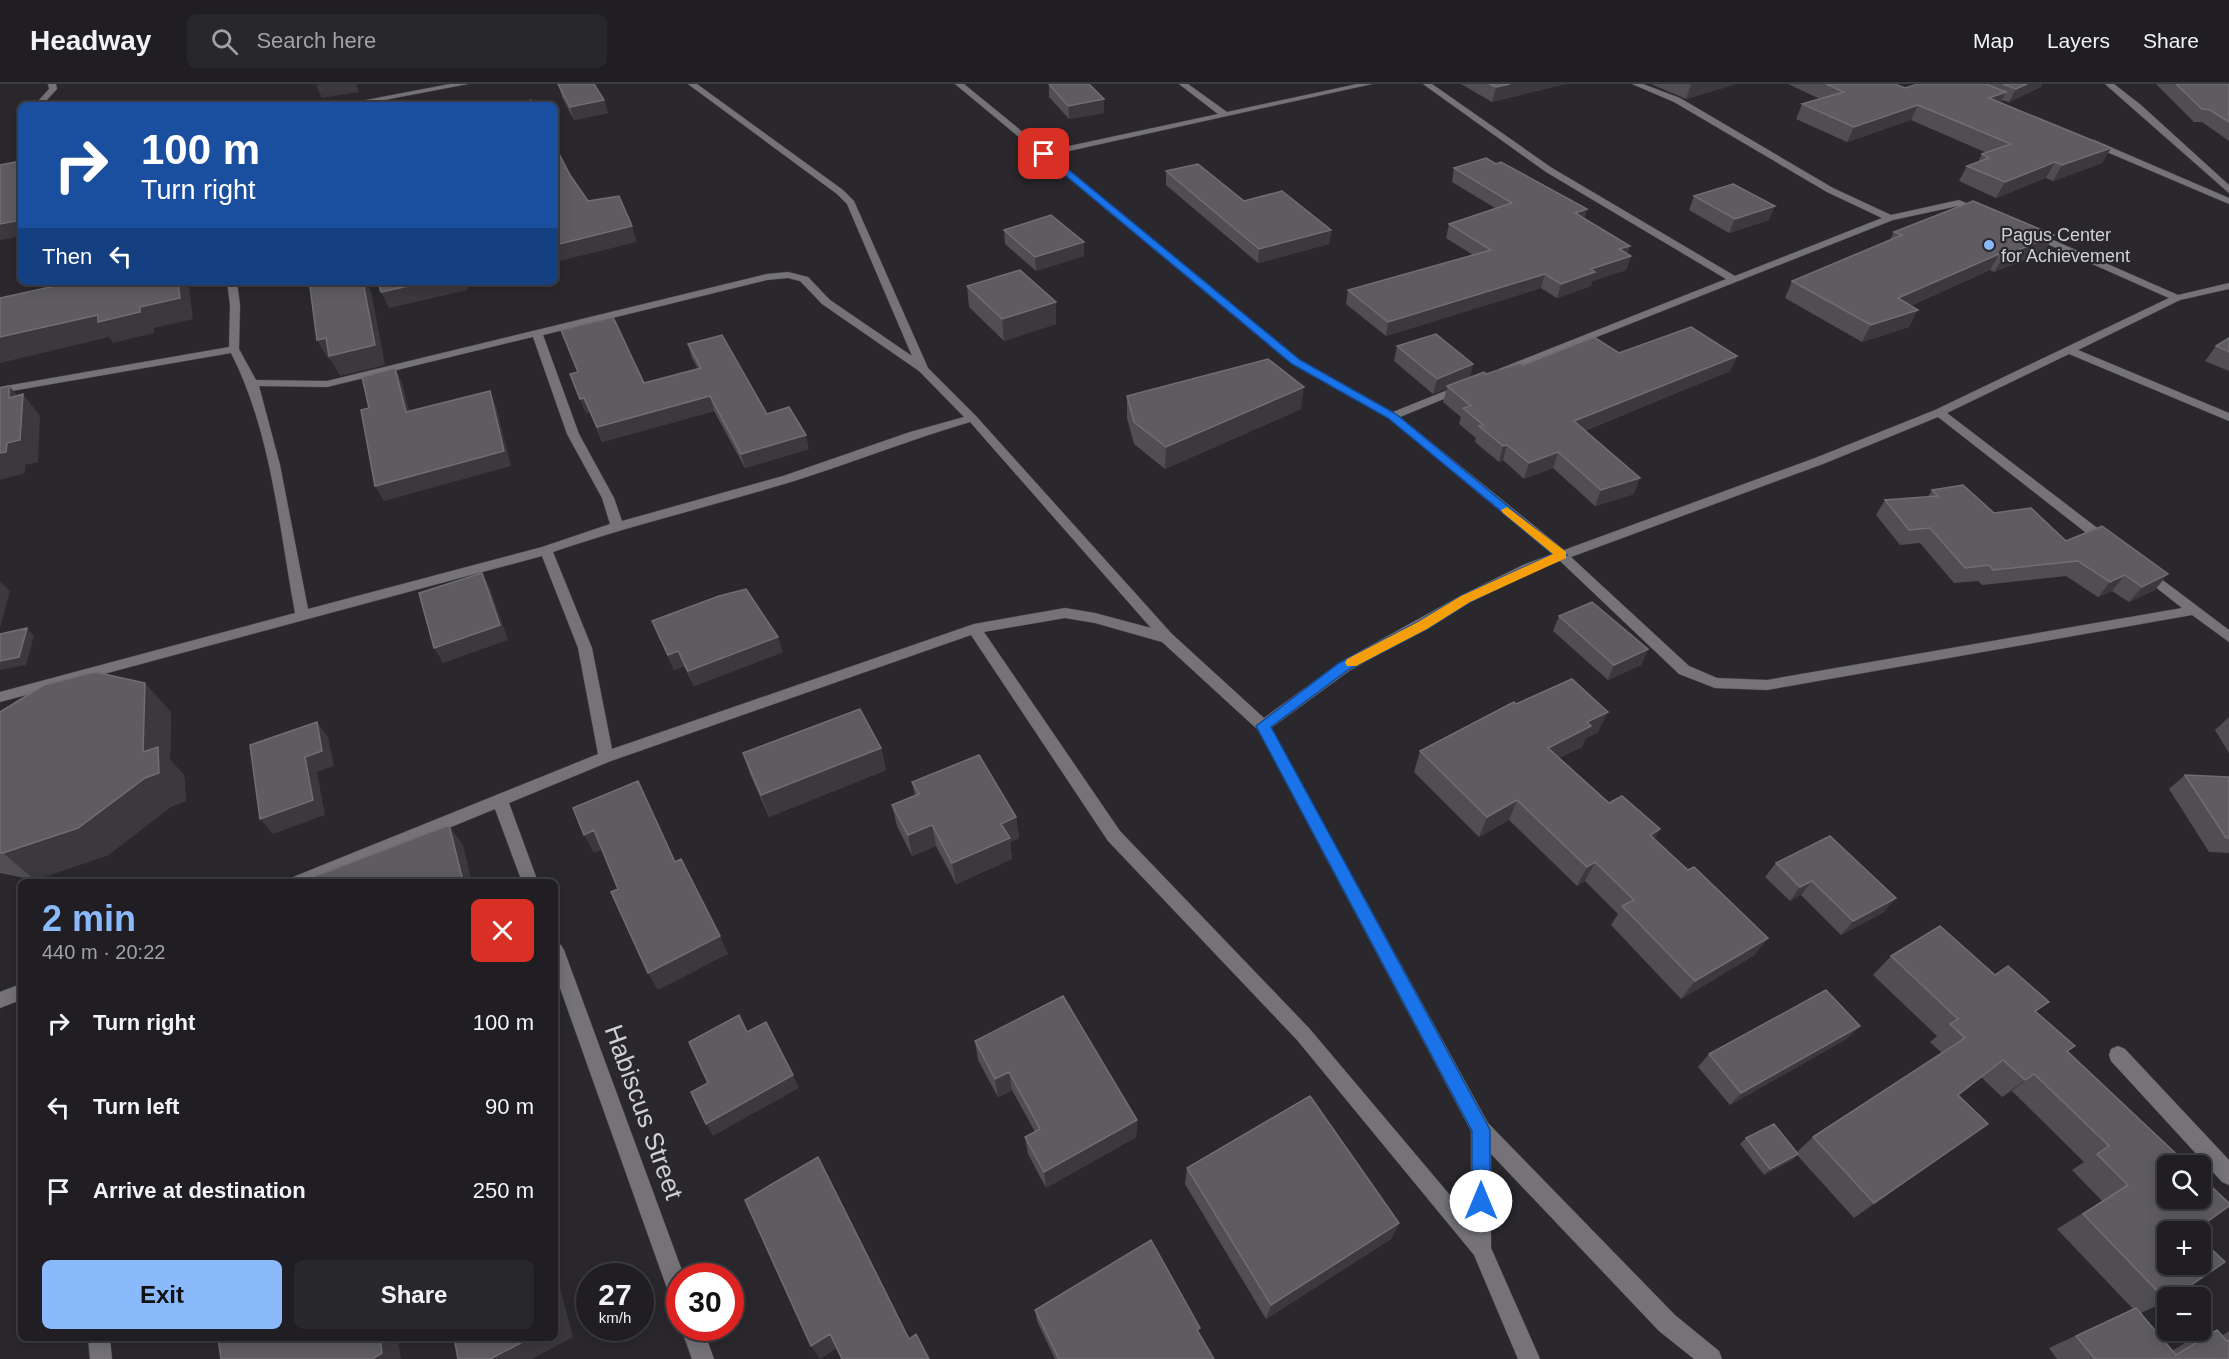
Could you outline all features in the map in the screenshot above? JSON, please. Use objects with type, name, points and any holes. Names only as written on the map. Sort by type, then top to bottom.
[{"type":"street","points":[[42,102],[52,86],[63,84]]},
{"type":"street","points":[[361,102],[464,84]]},
{"type":"street","points":[[692,84],[840,192],[851,203],[923,369]]},
{"type":"street","points":[[959,84],[1296,362],[1392,416],[1561,555],[1684,670],[1715,682],[1767,685],[2195,610]]},
{"type":"street","points":[[1183,84],[1224,114]]},
{"type":"street","points":[[1044,154],[1368,84]]},
{"type":"street","points":[[1427,84],[1549,170],[1736,280]]},
{"type":"street","points":[[1636,84],[1677,100],[1830,190],[1890,218]]},
{"type":"street","points":[[2109,84],[2138,107],[2229,190]]},
{"type":"street","points":[[2080,138],[2229,201]]},
{"type":"street","points":[[1392,416],[1890,218],[1959,202],[1992,217]]},
{"type":"street","points":[[2025,231],[2177,298]]},
{"type":"street","points":[[252,383],[327,384],[756,280],[788,275],[804,279],[826,302],[923,369],[972,418],[1167,638],[1263,726],[1481,1130],[1667,1323],[1712,1359]]},
{"type":"street","points":[[233,285],[236,305],[234,349],[252,383],[281,491],[303,617]]},
{"type":"street","points":[[1263,726],[1344,667],[1422,626],[1465,599],[1561,555],[1819,461],[1940,412],[2177,298],[2229,286]]},
{"type":"street","points":[[537,334],[573,434],[608,498],[617,526]]},
{"type":"street","points":[[0,390],[234,349]]},
{"type":"street","points":[[2069,350],[2229,417]]},
{"type":"street","points":[[1940,412],[2119,551]]},
{"type":"street","points":[[0,697],[546,550],[617,526],[787,479],[914,435],[972,418]]},
{"type":"street","points":[[546,550],[585,648],[606,757]]},
{"type":"street","points":[[2138,566],[2229,637]]},
{"type":"street","points":[[305,879],[606,757],[974,629],[1065,613],[1095,618],[1167,638]]},
{"type":"street","points":[[974,629],[1114,836],[1303,1034],[1481,1248],[1529,1359]]},
{"type":"street","points":[[500,800],[529,879]]},
{"type":"street","name":"Habiscus Street","points":[[558,958],[669,1263]]},
{"type":"street","points":[[0,1000],[18,993]]},
{"type":"street","points":[[2118,1056],[2229,1175]]},
{"type":"street","points":[[1481,1130],[1481,1248]]},
{"type":"street","points":[[99,1341],[100,1359]]},
{"type":"street","points":[[697,1341],[703,1359]]},
{"type":"building","points":[[558,84],[594,84],[604,100],[570,107]]},
{"type":"building","points":[[1049,84],[1089,84],[1104,99],[1068,106]]},
{"type":"building","points":[[1489,84],[1510,84],[1496,87]]},
{"type":"building","points":[[1826,84],[1895,84],[1905,88],[1918,84],[1986,84],[2006,92],[1989,98],[2111,148],[2062,165],[2055,162],[2005,182],[1967,166],[1989,158],[1982,154],[2011,144],[1918,105],[1854,127],[1802,104],[1844,92]]},
{"type":"building","points":[[2003,84],[2027,84],[2016,89]]},
{"type":"building","points":[[2176,84],[2229,84],[2229,122],[2210,110],[2202,109]]},
{"type":"building","points":[[558,152],[570,175],[588,201],[619,196],[632,226],[558,244]]},
{"type":"building","points":[[1486,158],[1496,164],[1501,162],[1587,209],[1575,213],[1630,246],[1619,249],[1631,256],[1591,269],[1595,272],[1561,284],[1545,274],[1388,322],[1348,290],[1491,250],[1449,224],[1512,203],[1454,168]]},
{"type":"building","points":[[18,162],[18,221],[0,224],[0,165]]},
{"type":"building","points":[[1198,164],[1244,201],[1282,191],[1331,230],[1259,249],[1166,171]]},
{"type":"building","points":[[1733,184],[1775,206],[1735,219],[1694,196]]},
{"type":"building","points":[[1973,201],[2054,235],[2004,256],[1999,254],[1898,298],[1918,310],[1871,325],[1792,281],[1902,235],[1894,232]]},
{"type":"building","points":[[1051,215],[1084,242],[1035,257],[1004,230]]},
{"type":"building","points":[[1020,270],[1056,302],[1002,319],[967,286]]},
{"type":"building","points":[[59,285],[178,285],[180,298],[140,307],[140,312],[98,322],[98,315],[0,337],[0,298]]},
{"type":"building","points":[[364,285],[375,345],[329,356],[326,338],[317,340],[310,287]]},
{"type":"building","points":[[379,285],[412,285],[381,292]]},
{"type":"building","points":[[613,317],[644,383],[701,368],[688,344],[722,335],[767,414],[789,407],[806,435],[741,454],[710,396],[597,427],[584,398],[580,399],[570,374],[578,372],[561,330]]},
{"type":"building","points":[[1691,327],[1737,356],[1574,421],[1640,478],[1601,490],[1558,452],[1529,463],[1507,445],[1503,446],[1479,426],[1483,425],[1463,408],[1471,406],[1447,386],[1484,372],[1486,374],[1520,363],[1523,365],[1594,337],[1619,353]]},
{"type":"building","points":[[1436,334],[1473,364],[1437,379],[1397,346]]},
{"type":"building","points":[[2229,338],[2229,352],[2216,346]]},
{"type":"building","points":[[1268,359],[1304,387],[1166,447],[1134,422],[1127,396]]},
{"type":"building","points":[[395,368],[406,412],[490,391],[504,451],[375,486],[361,410],[369,408],[362,377]]},
{"type":"building","points":[[9,386],[9,398],[23,394],[20,440],[7,443],[6,452],[0,453],[0,388]]},
{"type":"building","points":[[1963,485],[1994,513],[2031,508],[2066,541],[2102,526],[2168,574],[2142,587],[2125,575],[2110,582],[2078,561],[1993,570],[1989,565],[1965,568],[1930,528],[1909,530],[1885,500],[1938,496],[1932,490]]},
{"type":"building","points":[[482,573],[500,625],[434,648],[419,593]]},
{"type":"building","points":[[746,589],[778,637],[688,671],[678,651],[668,655],[652,621],[719,596]]},
{"type":"building","points":[[1592,602],[1648,649],[1614,665],[1559,616]]},
{"type":"building","points":[[27,628],[19,657],[0,661],[0,634]]},
{"type":"building","points":[[95,672],[145,683],[143,752],[158,747],[159,773],[145,778],[78,828],[0,853],[0,712],[44,685]]},
{"type":"building","points":[[1572,679],[1608,712],[1587,722],[1591,726],[1548,748],[1609,803],[1622,796],[1660,829],[1650,835],[1688,870],[1694,867],[1768,938],[1695,981],[1622,906],[1634,900],[1595,862],[1587,867],[1517,800],[1487,817],[1420,751],[1514,702],[1516,704]]},
{"type":"building","points":[[860,709],[881,748],[761,795],[743,753]]},
{"type":"building","points":[[317,722],[322,751],[305,757],[313,800],[260,819],[250,745]]},
{"type":"building","points":[[979,755],[1016,817],[1001,824],[1010,838],[952,863],[932,825],[908,835],[892,805],[919,794],[912,782]]},
{"type":"building","points":[[2185,775],[2229,777],[2229,838],[2226,838]]},
{"type":"building","points":[[638,781],[675,862],[681,859],[720,936],[648,973],[611,892],[618,889],[594,830],[584,835],[573,808]]},
{"type":"building","points":[[449,825],[462,879],[410,878],[308,879]]},
{"type":"building","points":[[1830,836],[1896,898],[1853,921],[1812,881],[1800,887],[1776,863]]},
{"type":"building","points":[[1940,926],[1995,975],[2008,966],[2049,1002],[2035,1011],[2075,1046],[2067,1051],[2177,1155],[2157,1155],[2157,1209],[2211,1209],[2211,1186],[2229,1203],[2229,1206],[2208,1221],[2157,1221],[2157,1275],[2206,1275],[2188,1287],[2157,1287],[2157,1291],[2083,1214],[2128,1185],[2097,1154],[2109,1146],[2034,1074],[2025,1080],[2003,1060],[1958,1095],[1988,1124],[1874,1203],[1813,1137],[1965,1038],[1950,1024],[1958,1019],[1891,956]]},
{"type":"building","points":[[1826,990],[1860,1026],[1741,1093],[1709,1054]]},
{"type":"building","points":[[1063,996],[1137,1120],[1044,1172],[1025,1137],[1040,1129],[1009,1072],[995,1079],[975,1041]]},
{"type":"building","points":[[739,1015],[747,1032],[766,1022],[793,1075],[706,1124],[691,1092],[708,1083],[689,1042]]},
{"type":"building","points":[[1310,1096],[1399,1223],[1271,1305],[1187,1168]]},
{"type":"building","points":[[1774,1124],[1798,1154],[1770,1169],[1746,1138]]},
{"type":"building","points":[[818,1157],[909,1339],[916,1334],[929,1359],[842,1359],[830,1334],[811,1346],[745,1200]]},
{"type":"building","points":[[1151,1240],[1200,1328],[1197,1330],[1214,1359],[1059,1359],[1035,1310]]},
{"type":"building","points":[[2211,1249],[2225,1262],[2211,1272]]},
{"type":"building","points":[[2136,1308],[2157,1333],[2157,1341],[2164,1341],[2176,1355],[2199,1341],[2211,1341],[2211,1334],[2217,1330],[2227,1341],[2229,1340],[2229,1359],[2095,1359],[2076,1336]]},
{"type":"building","points":[[218,1341],[380,1341],[382,1353],[372,1359],[221,1359]]},
{"type":"building","points":[[455,1341],[524,1341],[490,1359],[458,1359]]},
{"type":"slow traffic","points":[[1352,663],[1422,626],[1465,599],[1528,568],[1561,555],[1507,510]]},
{"type":"place","name":"Pagus Center for Achievement","points":[[1989,245]]},
{"type":"route","points":[[1044,154],[1296,362],[1392,416],[1561,555],[1528,568],[1465,599],[1422,626],[1344,667],[1327,677],[1263,726],[1481,1130],[1481,1201]]}]
